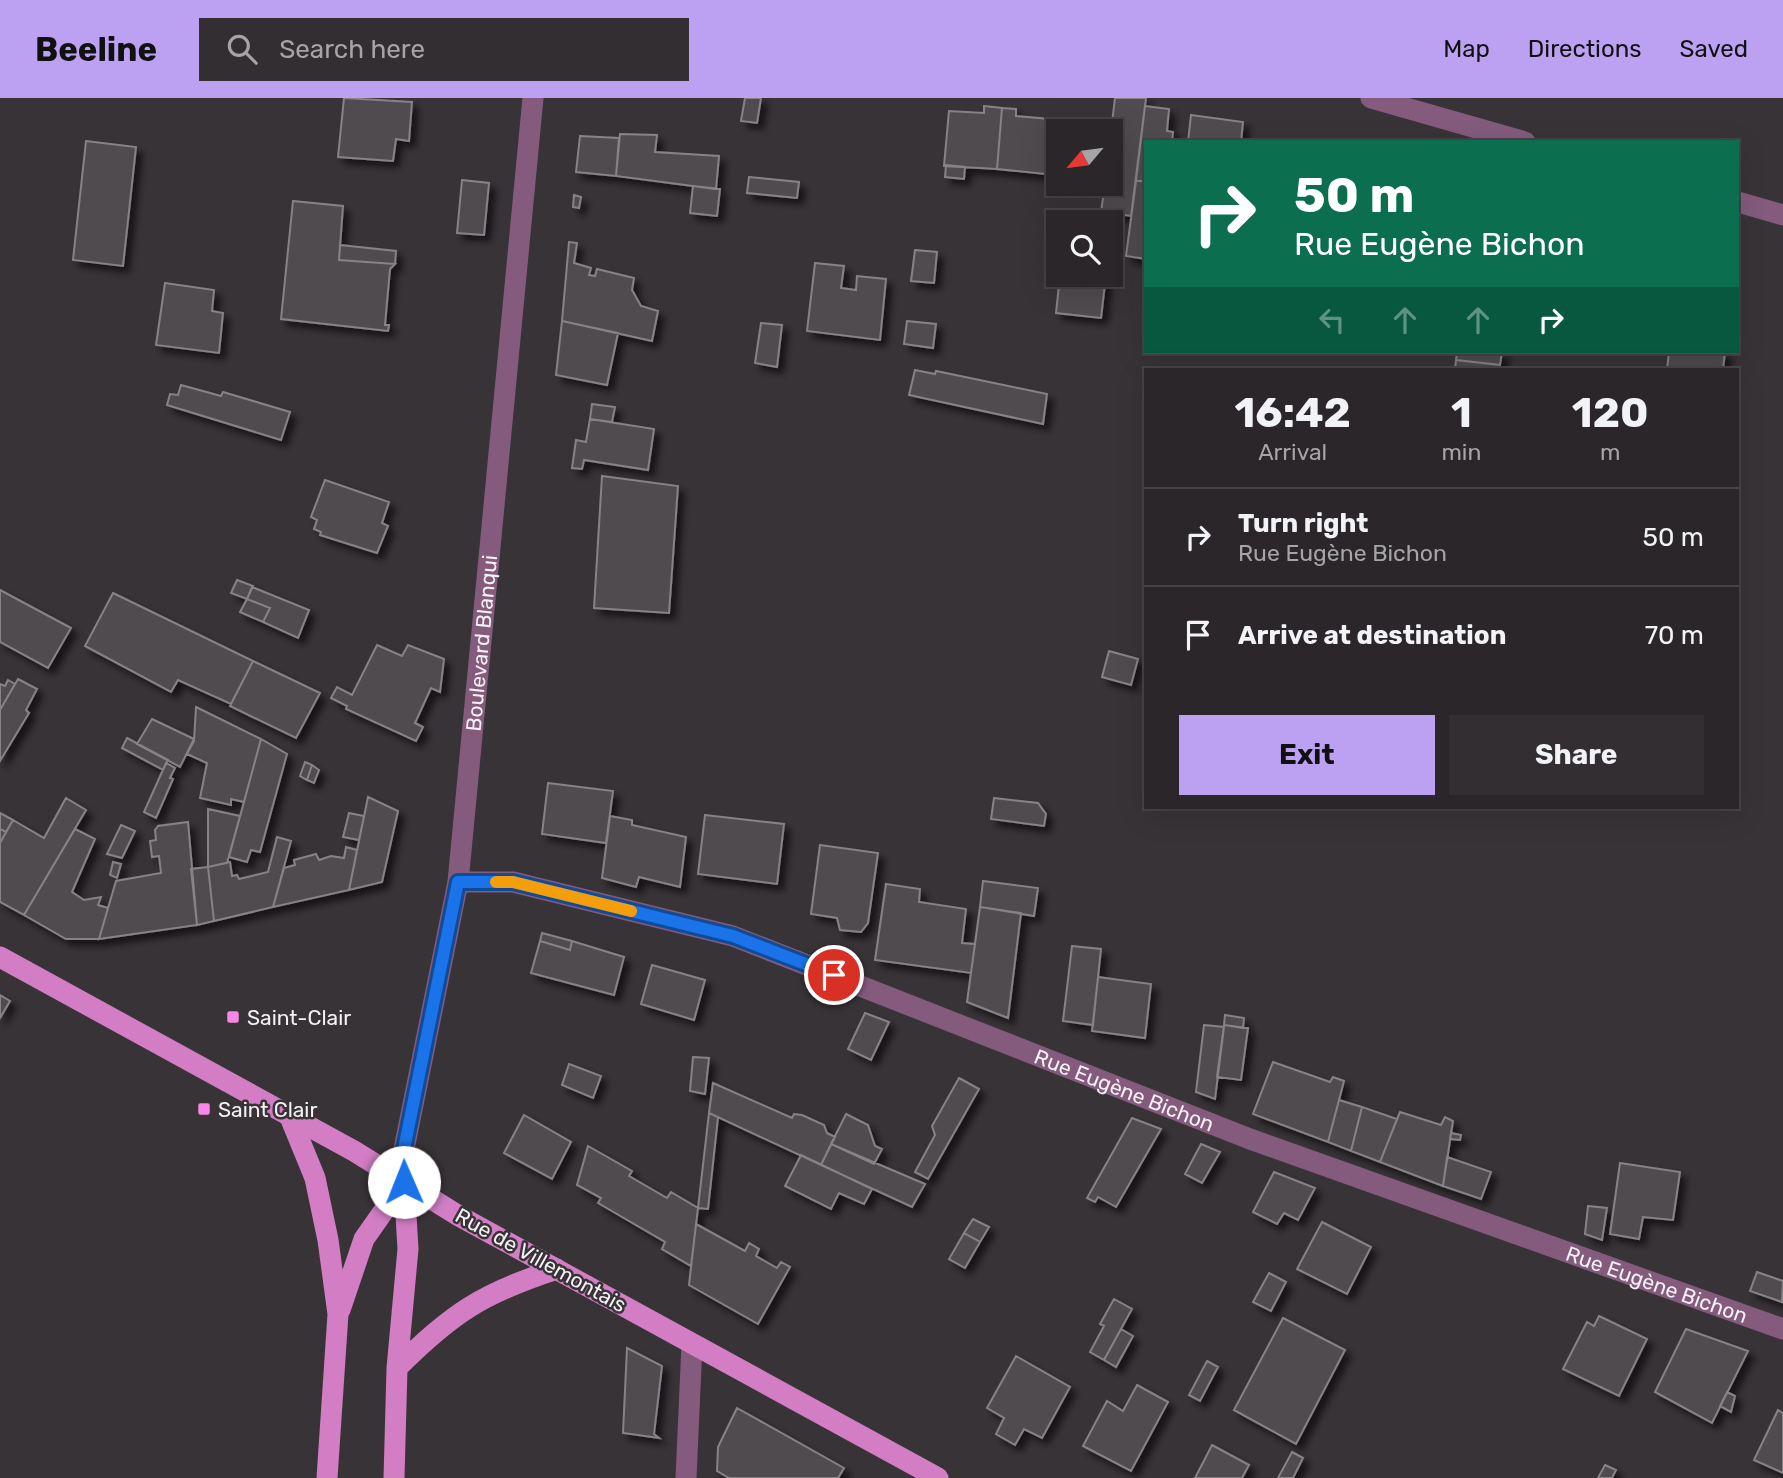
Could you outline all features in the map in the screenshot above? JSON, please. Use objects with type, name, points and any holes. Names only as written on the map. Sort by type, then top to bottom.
[{"type":"main road","name":"Rue de Villemontais","points":[[0,957],[692,1344],[938,1478]]},
{"type":"main road","points":[[290,1117],[315,1178],[327,1232],[338,1314],[327,1478]]},
{"type":"main road","points":[[338,1314],[365,1239],[404,1182]]},
{"type":"main road","points":[[394,1478],[397,1368],[408,1249],[404,1182]]},
{"type":"main road","points":[[397,1368],[429,1336],[465,1308],[502,1287],[557,1269]]},
{"type":"street","name":"Boulevard Blanqui","points":[[404,1182],[401,1164],[458,882],[533,98]]},
{"type":"street","points":[[1371,98],[1518,140]]},
{"type":"street","points":[[1739,202],[1783,215]]},
{"type":"street","name":"Rue Eugène Bichon","points":[[458,882],[513,882],[733,936],[1250,1139],[1783,1329]]},
{"type":"street","points":[[687,1478],[692,1344]]},
{"type":"building","points":[[344,98],[412,102],[409,141],[396,139],[393,161],[338,157]]},
{"type":"building","points":[[745,98],[761,98],[757,123],[741,121]]},
{"type":"building","points":[[1115,98],[1146,98],[1131,216],[1123,215],[1123,210],[1101,210],[1103,196],[1124,196],[1124,119],[1112,119]]},
{"type":"building","points":[[984,106],[1002,108],[997,169],[944,166],[949,111],[984,113]]},
{"type":"building","points":[[1145,106],[1169,109],[1167,131],[1173,132],[1172,140],[1144,140],[1144,181],[1136,181]]},
{"type":"building","points":[[1002,108],[1016,109],[1016,116],[1050,119],[1046,119],[1045,174],[997,169]]},
{"type":"building","points":[[1191,115],[1243,122],[1241,140],[1188,140]]},
{"type":"building","points":[[620,134],[657,135],[655,152],[719,156],[716,189],[616,176]]},
{"type":"building","points":[[580,136],[619,138],[616,176],[576,172]]},
{"type":"building","points":[[86,141],[136,147],[123,266],[73,260]]},
{"type":"building","points":[[946,165],[965,167],[964,179],[945,177]]},
{"type":"building","points":[[749,177],[799,182],[797,198],[747,193]]},
{"type":"building","points":[[462,180],[489,183],[484,235],[457,233]]},
{"type":"building","points":[[1136,181],[1144,181],[1144,259],[1126,256]]},
{"type":"building","points":[[693,186],[720,189],[717,216],[690,213]]},
{"type":"building","points":[[574,195],[581,197],[579,208],[573,207]]},
{"type":"building","points":[[293,201],[343,206],[339,260],[395,264],[390,269],[385,325],[389,325],[388,331],[281,319]]},
{"type":"building","points":[[569,242],[577,243],[574,263],[591,268],[589,275],[595,276],[597,269],[634,278],[632,290],[641,306],[658,311],[652,341],[562,321]]},
{"type":"building","points":[[340,245],[396,251],[395,264],[339,260]]},
{"type":"building","points":[[915,250],[937,252],[934,283],[911,281]]},
{"type":"building","points":[[815,263],[844,266],[841,288],[856,290],[857,276],[886,279],[880,340],[807,331]]},
{"type":"building","points":[[165,283],[214,290],[212,311],[223,313],[219,353],[156,345]]},
{"type":"building","points":[[1059,287],[1105,287],[1101,318],[1056,313]]},
{"type":"building","points":[[562,321],[618,333],[607,385],[556,375]]},
{"type":"building","points":[[907,321],[936,324],[933,348],[904,344]]},
{"type":"building","points":[[761,323],[782,325],[777,367],[755,363]]},
{"type":"building","points":[[1457,354],[1502,354],[1500,365],[1456,360]]},
{"type":"building","points":[[1669,354],[1725,354],[1723,368],[1667,368]]},
{"type":"building","points":[[1456,360],[1500,365],[1500,368],[1455,368]]},
{"type":"building","points":[[915,370],[935,374],[936,371],[1047,394],[1043,424],[909,395]]},
{"type":"building","points":[[181,385],[221,396],[223,392],[290,412],[281,440],[167,405],[170,394],[178,395]]},
{"type":"building","points":[[592,404],[615,407],[612,422],[590,419]]},
{"type":"building","points":[[590,419],[654,429],[648,470],[584,460],[582,469],[572,468],[576,440],[586,442]]},
{"type":"building","points":[[602,476],[678,486],[669,613],[594,608]]},
{"type":"building","points":[[325,480],[389,502],[382,523],[388,526],[377,553],[320,535],[321,532],[314,529],[317,520],[311,517]]},
{"type":"building","points":[[237,580],[253,586],[247,599],[231,593]]},
{"type":"building","points":[[252,587],[309,610],[298,638],[263,622],[270,608],[247,599]]},
{"type":"building","points":[[0,590],[71,628],[48,668],[0,642]]},
{"type":"building","points":[[113,593],[253,661],[231,704],[178,680],[171,692],[85,646]]},
{"type":"building","points":[[247,599],[270,608],[263,622],[240,612]]},
{"type":"building","points":[[377,645],[402,656],[408,645],[444,659],[440,692],[431,688],[415,723],[423,727],[416,741],[346,709],[347,706],[331,698],[337,687],[352,695]]},
{"type":"building","points":[[1109,651],[1138,659],[1131,685],[1102,677]]},
{"type":"building","points":[[253,661],[320,693],[296,738],[230,706]]},
{"type":"building","points":[[18,679],[37,689],[26,710],[29,713],[0,761],[0,710]]},
{"type":"building","points":[[8,680],[15,684],[0,710],[0,684],[5,686]]},
{"type":"building","points":[[196,707],[261,739],[244,802],[231,799],[231,805],[200,798],[207,763],[187,754],[194,741]]},
{"type":"building","points":[[152,719],[194,739],[180,767],[137,744]]},
{"type":"building","points":[[127,738],[168,760],[163,770],[122,748]]},
{"type":"building","points":[[261,739],[287,754],[260,852],[251,850],[247,862],[229,857]]},
{"type":"building","points":[[305,762],[312,765],[307,780],[300,776]]},
{"type":"building","points":[[166,763],[175,768],[170,778],[173,779],[156,818],[144,812]]},
{"type":"building","points":[[312,765],[319,770],[314,783],[307,780]]},
{"type":"building","points":[[548,783],[613,791],[606,843],[542,834]]},
{"type":"building","points":[[368,797],[398,811],[382,882],[349,890]]},
{"type":"building","points":[[66,798],[86,810],[24,915],[0,902],[0,843],[13,820],[44,838]]},
{"type":"building","points":[[994,798],[1038,803],[1046,814],[1044,826],[991,819]]},
{"type":"building","points":[[208,809],[240,816],[227,863],[208,867]]},
{"type":"building","points":[[0,813],[13,820],[6,832],[0,829]]},
{"type":"building","points":[[349,813],[364,816],[359,840],[343,837]]},
{"type":"building","points":[[705,815],[784,824],[777,884],[698,874]]},
{"type":"building","points":[[610,816],[632,820],[632,825],[686,837],[680,887],[639,877],[636,887],[602,878]]},
{"type":"building","points":[[188,822],[197,925],[99,939],[116,881],[161,873],[159,856],[152,857],[150,841],[156,840],[155,830],[158,826]]},
{"type":"building","points":[[121,825],[135,831],[122,858],[107,854]]},
{"type":"building","points":[[0,829],[6,832],[0,843]]},
{"type":"building","points":[[75,829],[95,839],[72,892],[84,900],[101,897],[98,905],[108,908],[99,939],[66,939],[24,915]]},
{"type":"building","points":[[277,837],[291,841],[273,907],[214,921],[208,867],[230,862],[232,876],[237,875],[239,879],[268,872]]},
{"type":"building","points":[[820,845],[878,853],[868,923],[861,932],[840,930],[837,918],[811,914]]},
{"type":"building","points":[[346,847],[357,850],[349,890],[273,907],[284,868],[295,865],[294,860],[316,854],[319,860],[331,856],[344,858]]},
{"type":"building","points":[[113,862],[121,864],[117,878],[110,875]]},
{"type":"building","points":[[208,867],[214,921],[197,925],[191,869]]},
{"type":"building","points":[[983,881],[1038,888],[1034,916],[980,907]]},
{"type":"building","points":[[886,884],[920,889],[919,902],[966,909],[962,943],[975,944],[971,973],[875,960]]},
{"type":"building","points":[[980,907],[1021,913],[1008,1018],[967,1002]]},
{"type":"building","points":[[542,933],[572,941],[570,950],[540,941]]},
{"type":"building","points":[[540,941],[570,950],[572,941],[624,957],[614,995],[531,973]]},
{"type":"building","points":[[1072,946],[1101,949],[1093,1025],[1063,1021]]},
{"type":"building","points":[[652,965],[705,980],[694,1020],[641,1004]]},
{"type":"building","points":[[1098,977],[1151,984],[1145,1038],[1092,1031]]},
{"type":"building","points":[[0,995],[10,1001],[0,1018]]},
{"type":"building","points":[[865,1013],[889,1022],[871,1060],[848,1049]]},
{"type":"building","points":[[1225,1015],[1244,1018],[1243,1028],[1224,1025]]},
{"type":"building","points":[[1204,1025],[1224,1027],[1215,1099],[1196,1092]]},
{"type":"building","points":[[1224,1025],[1248,1028],[1241,1080],[1217,1077]]},
{"type":"building","points":[[693,1057],[709,1058],[705,1094],[690,1091]]},
{"type":"building","points":[[1273,1062],[1330,1082],[1333,1077],[1344,1081],[1328,1142],[1253,1114]]},
{"type":"building","points":[[569,1064],[601,1076],[593,1098],[562,1085]]},
{"type":"building","points":[[959,1078],[979,1089],[928,1179],[915,1172],[935,1135],[932,1126]]},
{"type":"building","points":[[713,1083],[792,1118],[794,1114],[802,1115],[824,1125],[827,1133],[835,1137],[821,1165],[709,1113]]},
{"type":"building","points":[[1339,1100],[1362,1107],[1351,1151],[1328,1142]]},
{"type":"building","points":[[1362,1107],[1397,1119],[1380,1162],[1351,1151]]},
{"type":"building","points":[[1400,1112],[1441,1125],[1445,1117],[1453,1121],[1443,1186],[1380,1162]]},
{"type":"building","points":[[709,1113],[718,1117],[708,1209],[698,1208]]},
{"type":"building","points":[[846,1114],[868,1125],[875,1146],[882,1149],[874,1164],[831,1144]]},
{"type":"building","points":[[524,1115],[571,1142],[552,1179],[504,1153]]},
{"type":"building","points":[[1132,1118],[1161,1129],[1116,1207],[1098,1197],[1095,1202],[1087,1198]]},
{"type":"building","points":[[1451,1133],[1461,1135],[1460,1140],[1450,1139]]},
{"type":"building","points":[[831,1144],[925,1184],[912,1207],[821,1165]]},
{"type":"building","points":[[1201,1144],[1220,1152],[1202,1183],[1185,1174]]},
{"type":"building","points":[[588,1146],[632,1171],[629,1176],[667,1198],[671,1192],[698,1208],[691,1266],[662,1249],[665,1242],[598,1203],[601,1198],[577,1185]]},
{"type":"building","points":[[801,1155],[872,1189],[864,1204],[839,1193],[831,1209],[785,1186]]},
{"type":"building","points":[[1447,1157],[1491,1172],[1481,1199],[1443,1186]]},
{"type":"building","points":[[1620,1163],[1680,1172],[1673,1220],[1643,1217],[1639,1239],[1610,1234]]},
{"type":"building","points":[[1274,1172],[1315,1188],[1298,1220],[1284,1213],[1277,1224],[1253,1212]]},
{"type":"building","points":[[1588,1206],[1607,1208],[1602,1240],[1585,1234]]},
{"type":"building","points":[[973,1219],[989,1227],[980,1242],[964,1233]]},
{"type":"building","points":[[1322,1222],[1371,1247],[1347,1294],[1297,1269]]},
{"type":"building","points":[[696,1224],[745,1251],[749,1243],[759,1249],[756,1256],[777,1268],[781,1262],[790,1267],[758,1324],[689,1285]]},
{"type":"building","points":[[964,1233],[980,1242],[965,1268],[949,1259]]},
{"type":"building","points":[[1757,1272],[1783,1281],[1782,1302],[1750,1291]]},
{"type":"building","points":[[1269,1273],[1286,1282],[1271,1311],[1253,1302]]},
{"type":"building","points":[[1114,1299],[1132,1309],[1104,1360],[1090,1352],[1104,1326],[1100,1324]]},
{"type":"building","points":[[1599,1316],[1647,1339],[1619,1396],[1563,1369],[1587,1322],[1594,1326]]},
{"type":"building","points":[[1283,1318],[1345,1350],[1296,1444],[1234,1410]]},
{"type":"building","points":[[1121,1329],[1133,1336],[1116,1367],[1104,1360]]},
{"type":"building","points":[[1686,1329],[1748,1351],[1712,1423],[1655,1392]]},
{"type":"building","points":[[627,1348],[662,1366],[654,1434],[659,1438],[623,1433]]},
{"type":"building","points":[[1016,1356],[1070,1387],[1042,1438],[1024,1429],[1015,1445],[996,1434],[1004,1418],[987,1408]]},
{"type":"building","points":[[1207,1361],[1218,1367],[1200,1401],[1189,1395]]},
{"type":"building","points":[[1137,1385],[1168,1402],[1131,1471],[1083,1446],[1107,1401],[1123,1411]]},
{"type":"building","points":[[1727,1392],[1735,1396],[1731,1412],[1720,1406]]},
{"type":"building","points":[[737,1408],[844,1468],[838,1478],[729,1478],[717,1471],[718,1447]]},
{"type":"building","points":[[1778,1410],[1783,1413],[1783,1473],[1754,1460]]},
{"type":"building","points":[[1212,1445],[1249,1465],[1242,1478],[1195,1478]]},
{"type":"building","points":[[1292,1452],[1303,1458],[1293,1478],[1278,1478]]},
{"type":"building","points":[[1605,1465],[1616,1470],[1612,1478],[1598,1478]]},
{"type":"slow traffic","points":[[496,882],[513,882],[631,911]]},
{"type":"place","name":"Saint-Clair","points":[[233,1017]]},
{"type":"place","name":"Saint Clair","points":[[204,1109]]},
{"type":"route","points":[[404,1182],[401,1164],[458,882],[513,882],[733,936],[834,975]]}]
